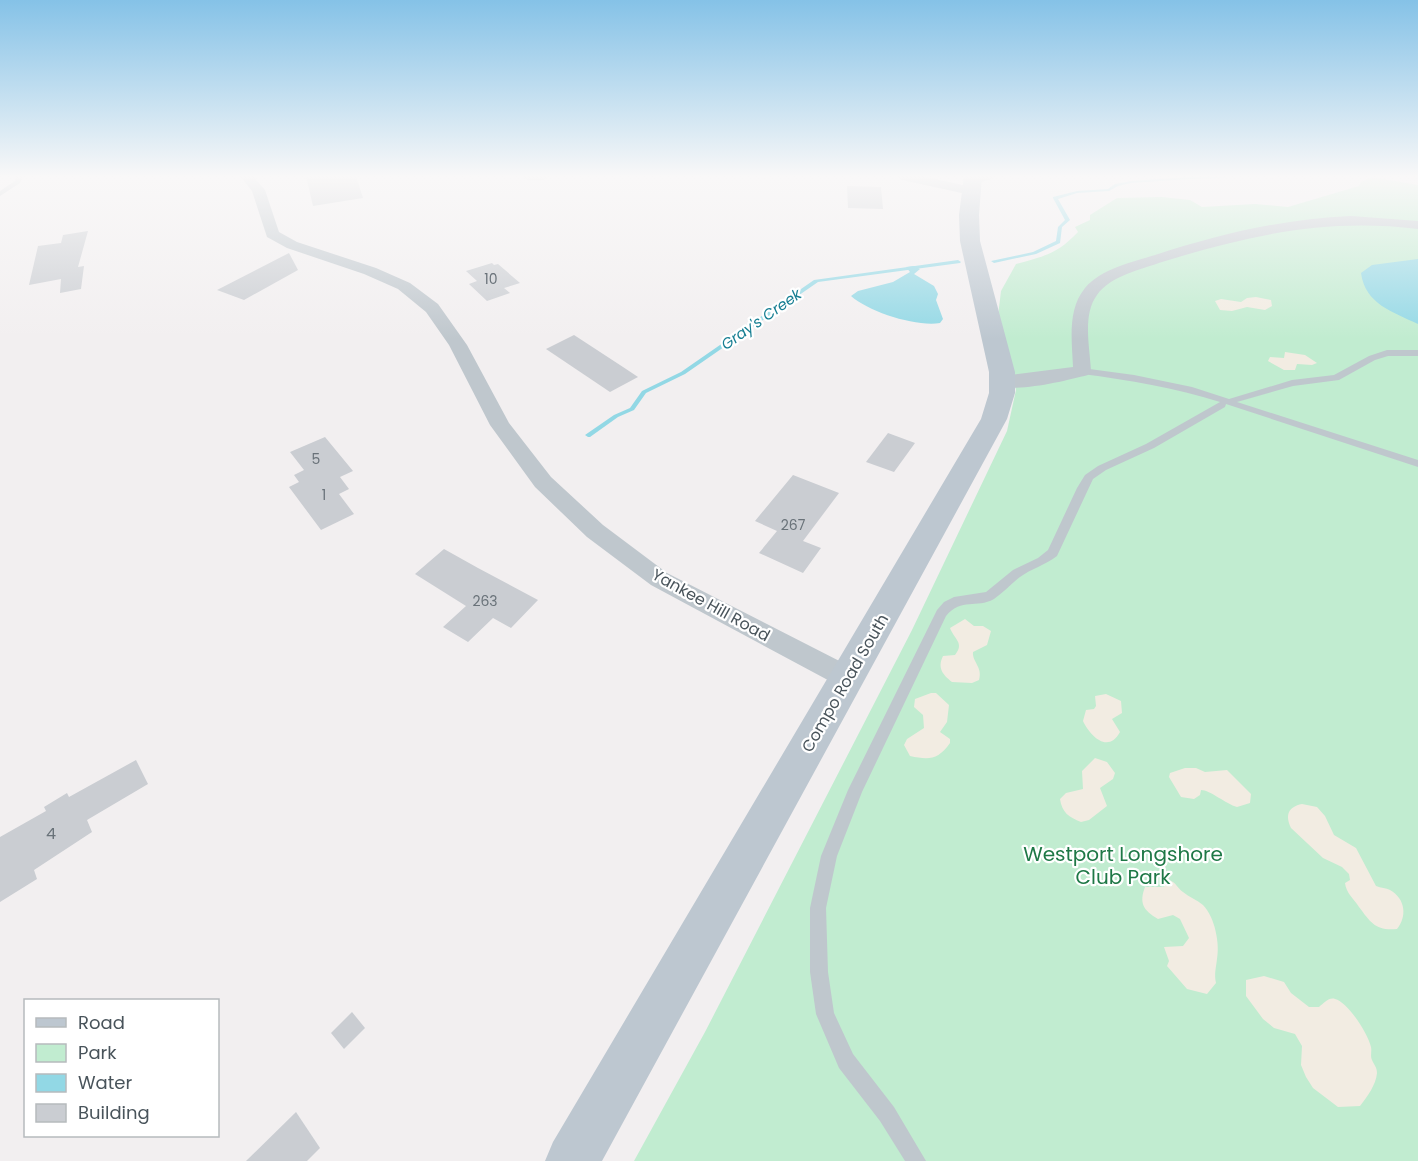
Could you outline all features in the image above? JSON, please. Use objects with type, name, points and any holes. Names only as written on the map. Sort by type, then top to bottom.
[{"type":"street","name":"Yankee Hill Road","points":[[271,230],[272,234],[292,245],[370,271],[404,286],[432,308],[458,345],[500,425],[543,482],[595,531],[659,579],[848,678]]},
{"type":"street","name":"Compo Road South","points":[[572,1161],[987,434],[998,406],[1003,382],[969,241],[971,230]]},
{"type":"street","points":[[1003,382],[1039,379],[1082,371],[1081,316],[1091,290],[1126,269],[1199,245],[1263,230]]},
{"type":"lane","points":[[916,1161],[887,1114],[846,1060],[825,1014],[819,972],[818,908],[829,856],[855,790],[941,613],[948,605],[958,600],[989,596],[1017,573],[1053,553],[1082,488],[1089,477],[1102,468],[1150,446],[1228,403],[1281,386],[1336,378],[1372,358],[1387,353],[1418,353]]},
{"type":"lane","points":[[1082,371],[1134,378],[1192,390],[1418,464]]},
{"type":"green space","name":"Westport Longshore Club Park","points":[[1077,230],[1418,230],[1418,1161],[634,1161],[705,1032],[912,630],[1007,431],[1016,390],[998,316],[1001,291],[1016,264],[1057,250],[1078,232]]},
{"type":"sand","points":[[1247,298],[1271,300],[1272,306],[1265,310],[1247,307],[1232,311],[1220,310],[1215,301],[1221,299],[1241,302]]},
{"type":"sand","points":[[1285,352],[1305,355],[1317,363],[1297,364],[1295,370],[1284,370],[1268,361],[1270,357],[1284,358]]},
{"type":"sand","points":[[965,619],[974,626],[983,626],[991,631],[987,645],[973,652],[980,675],[979,680],[972,683],[952,682],[941,668],[943,656],[955,655],[959,647],[950,628]]},
{"type":"sand","points":[[936,693],[949,705],[947,722],[940,732],[950,739],[950,743],[937,756],[923,758],[910,756],[904,745],[907,739],[924,728],[923,715],[914,707],[915,699]]},
{"type":"sand","points":[[1106,694],[1121,701],[1122,713],[1112,719],[1120,732],[1110,742],[1095,737],[1083,721],[1086,710],[1094,709],[1096,706],[1095,696]]},
{"type":"sand","points":[[1095,758],[1107,762],[1115,773],[1113,779],[1100,788],[1107,806],[1089,820],[1081,822],[1067,814],[1062,808],[1060,799],[1066,793],[1083,789],[1082,771]]},
{"type":"sand","points":[[1185,768],[1196,768],[1205,772],[1227,770],[1251,794],[1250,803],[1237,807],[1201,790],[1200,795],[1194,799],[1181,797],[1169,777],[1170,773]]},
{"type":"sand","points":[[1302,804],[1317,807],[1325,816],[1334,835],[1356,848],[1376,886],[1390,890],[1399,898],[1403,914],[1397,929],[1384,929],[1371,922],[1347,890],[1345,883],[1350,880],[1349,874],[1342,867],[1323,858],[1291,828],[1288,819],[1289,812]]},
{"type":"sand","points":[[1169,880],[1185,894],[1203,905],[1211,916],[1216,931],[1218,953],[1216,983],[1207,994],[1187,989],[1167,966],[1169,961],[1164,947],[1183,946],[1189,938],[1180,919],[1173,915],[1158,919],[1144,906],[1142,897],[1145,887],[1164,887],[1166,881]]},
{"type":"sand","points":[[1264,976],[1284,982],[1291,993],[1309,1007],[1319,1007],[1335,999],[1346,1006],[1357,1019],[1369,1041],[1371,1058],[1377,1073],[1373,1086],[1360,1106],[1338,1107],[1313,1088],[1301,1065],[1302,1046],[1295,1034],[1274,1028],[1263,1019],[1246,996],[1246,980]]},
{"type":"water","points":[[1418,259],[1418,324],[1390,311],[1374,300],[1364,284],[1361,273],[1372,265]]},
{"type":"water","points":[[914,266],[920,269],[914,274],[934,286],[938,294],[936,300],[943,319],[940,323],[918,323],[893,317],[869,308],[851,296],[858,291],[893,282],[910,272],[906,267]]},
{"type":"building","points":[[88,231],[78,267],[84,266],[81,289],[60,293],[61,279],[29,285],[38,246],[61,243],[63,235]]},
{"type":"building","points":[[289,253],[298,270],[244,300],[217,290]]},
{"type":"building","points":[[492,263],[498,264],[520,283],[504,288],[510,293],[487,301],[469,284],[477,281],[466,271]]},
{"type":"building","points":[[574,335],[638,377],[610,392],[546,349]]},
{"type":"building","points":[[888,433],[915,443],[894,472],[866,462]]},
{"type":"building","points":[[325,437],[353,471],[340,477],[349,489],[339,494],[354,514],[321,530],[289,487],[299,482],[294,475],[304,470],[290,452]]},
{"type":"building","points":[[793,475],[839,493],[803,541],[821,548],[803,573],[759,553],[777,531],[755,521]]},
{"type":"building","points":[[444,549],[538,600],[511,628],[493,618],[468,642],[443,627],[466,606],[415,574]]},
{"type":"building","points":[[136,760],[148,784],[87,820],[92,832],[34,870],[37,879],[0,902],[0,837],[46,811],[44,807],[67,793],[69,797]]},
{"type":"building","points":[[352,1012],[365,1028],[344,1049],[331,1033]]},
{"type":"building","points":[[296,1112],[320,1148],[307,1161],[246,1161]]},
{"type":"waterway","name":"Gray's Creek","points":[[994,261],[1034,253],[1058,242],[1060,230]]},
{"type":"waterway","name":"Gray's Creek","points":[[588,435],[616,416],[632,409],[644,392],[683,373],[816,281],[958,262]]}]
